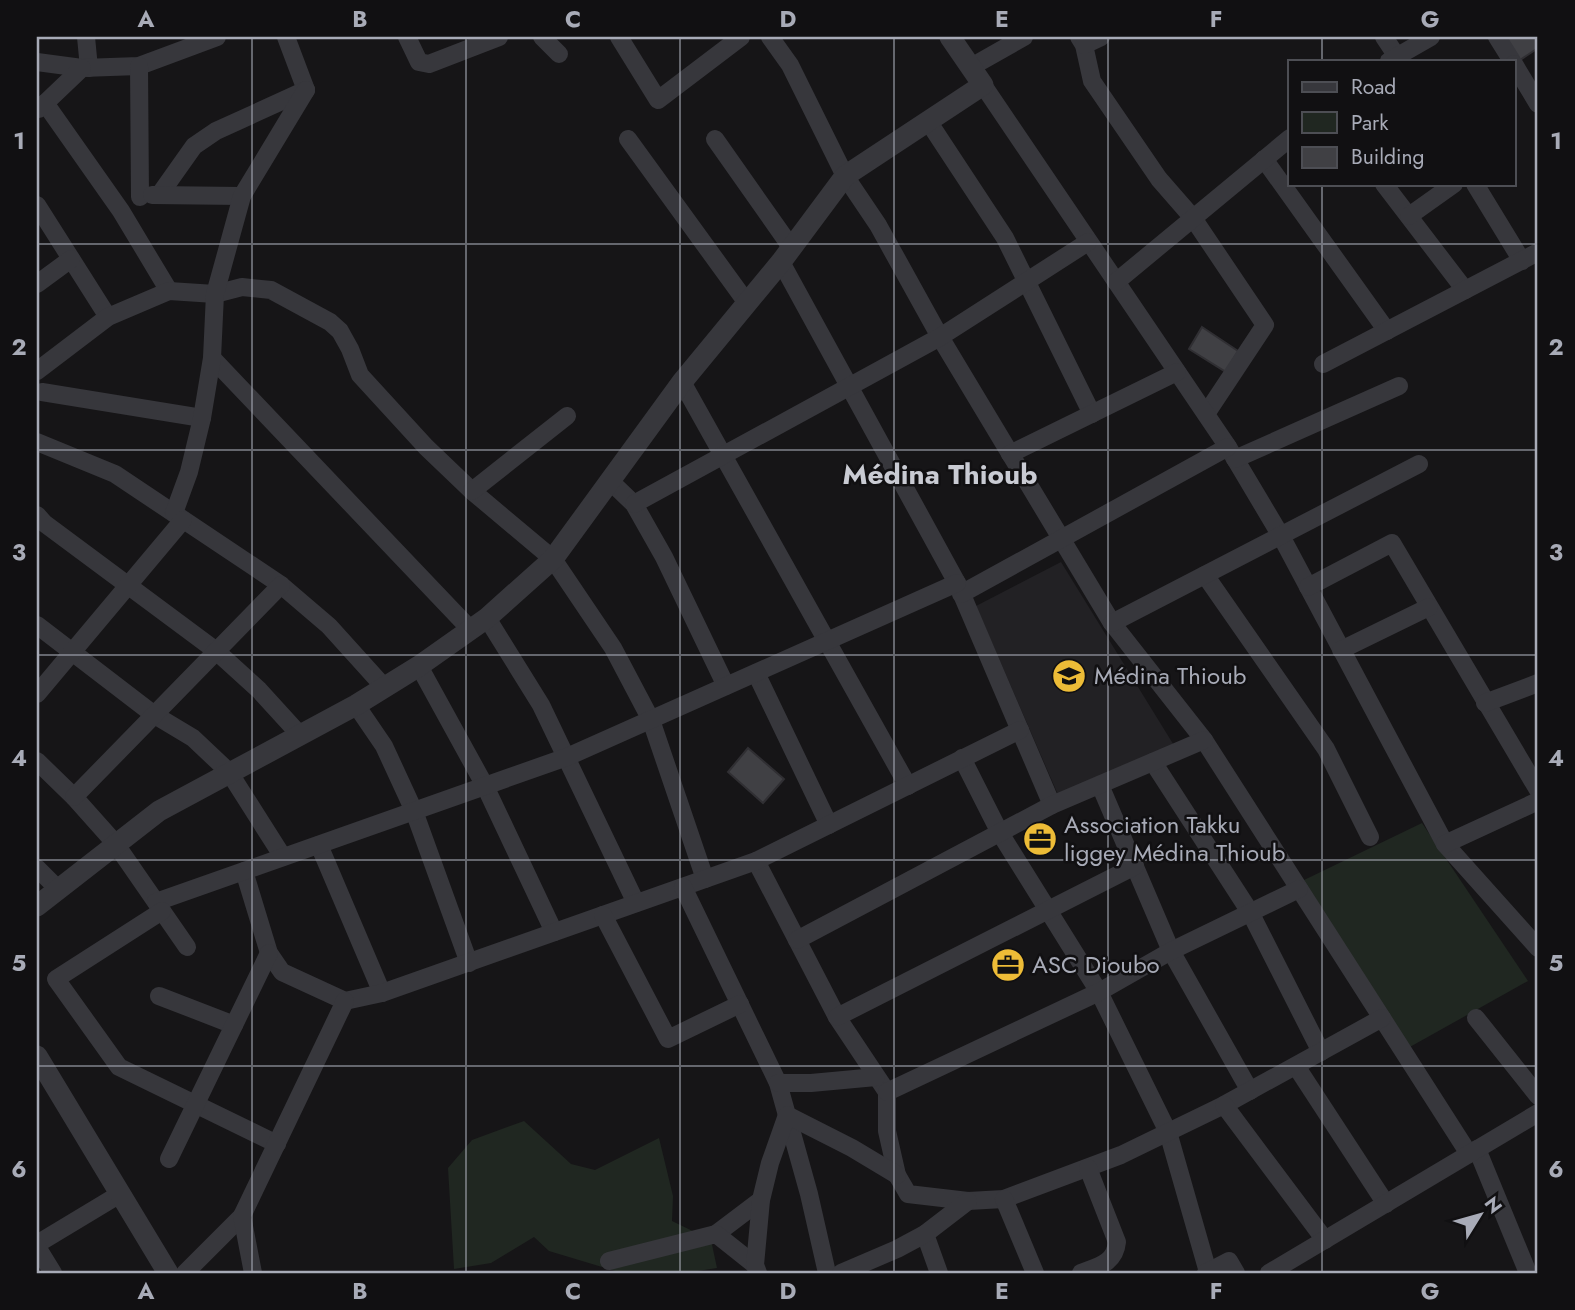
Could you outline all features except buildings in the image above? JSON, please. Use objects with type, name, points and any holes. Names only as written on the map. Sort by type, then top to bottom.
[{"type":"street","points":[[86,37],[85,68],[41,106],[121,211],[169,291]]},
{"type":"street","points":[[37,62],[85,68],[139,66],[217,37]]},
{"type":"street","points":[[286,37],[306,90]]},
{"type":"street","points":[[407,37],[419,62],[429,64],[499,37]]},
{"type":"street","points":[[542,37],[559,54]]},
{"type":"street","points":[[619,37],[658,100],[741,37]]},
{"type":"street","points":[[770,37],[790,65],[845,176],[878,225],[940,337],[1112,623],[1203,740],[1382,1018],[1473,1152],[1528,1273]]},
{"type":"street","points":[[950,37],[1231,453],[1281,536],[1445,844],[1538,948]]},
{"type":"street","points":[[971,67],[1024,37]]},
{"type":"street","points":[[1101,37],[1082,41],[1092,81],[1159,179],[1193,218],[1265,326],[1206,414]]},
{"type":"street","points":[[1384,37],[1395,60],[1431,37]]},
{"type":"street","points":[[1497,37],[1511,60]]},
{"type":"street","points":[[139,66],[140,197]]},
{"type":"street","points":[[1516,68],[1538,104]]},
{"type":"street","points":[[37,906],[159,811],[356,705],[479,624],[553,559],[682,382],[786,254],[845,176],[983,85]]},
{"type":"street","points":[[160,194],[194,146],[216,131],[306,90]]},
{"type":"street","points":[[37,694],[128,586],[179,516],[202,418],[212,358],[215,294],[242,196],[306,90]]},
{"type":"street","points":[[928,121],[1006,239],[1092,414]]},
{"type":"street","points":[[628,139],[747,303]]},
{"type":"street","points":[[715,139],[786,254],[848,386],[959,588],[1052,805]]},
{"type":"street","points":[[1116,282],[1288,140]]},
{"type":"street","points":[[1264,159],[1387,331]]},
{"type":"street","points":[[1386,186],[1465,290]]},
{"type":"street","points":[[1409,216],[1451,186]]},
{"type":"street","points":[[1323,364],[1530,256],[1477,186]]},
{"type":"street","points":[[121,211],[140,197],[160,194],[242,196]]},
{"type":"street","points":[[37,205],[108,317]]},
{"type":"street","points":[[634,504],[940,337],[1088,242]]},
{"type":"street","points":[[37,284],[71,259]]},
{"type":"street","points":[[37,371],[108,317],[169,291],[215,294],[242,286],[271,290],[330,322],[340,331],[350,349],[359,375],[426,447],[472,491],[553,559],[612,648],[651,720],[705,879]]},
{"type":"street","points":[[212,358],[479,624],[541,705],[636,903]]},
{"type":"street","points":[[1010,454],[1177,372]]},
{"type":"street","points":[[682,382],[908,786]]},
{"type":"street","points":[[276,1144],[119,1067],[56,979],[159,906],[244,871],[567,757],[828,641],[959,588],[1231,453],[1399,386]]},
{"type":"street","points":[[39,390],[202,418]]},
{"type":"street","points":[[472,491],[568,416]]},
{"type":"street","points":[[37,442],[115,474],[281,585],[329,626],[385,688]]},
{"type":"street","points":[[1112,623],[1419,464]]},
{"type":"street","points":[[610,481],[634,504],[664,556],[726,686]]},
{"type":"street","points":[[37,515],[44,523],[215,650],[260,690],[300,735]]},
{"type":"street","points":[[1308,587],[1392,543],[1538,790]]},
{"type":"street","points":[[1205,575],[1326,748],[1370,837]]},
{"type":"street","points":[[74,797],[281,585]]},
{"type":"street","points":[[1341,650],[1429,607]]},
{"type":"street","points":[[37,625],[153,714],[192,738],[229,772],[283,857]]},
{"type":"street","points":[[419,666],[485,786],[554,932]]},
{"type":"street","points":[[757,673],[829,825]]},
{"type":"street","points":[[1485,703],[1538,683]]},
{"type":"street","points":[[356,705],[384,746],[414,811],[469,963]]},
{"type":"street","points":[[244,871],[269,953],[282,972],[345,1002],[382,993],[756,861],[1020,730]]},
{"type":"street","points":[[797,940],[1052,805],[1203,740]]},
{"type":"street","points":[[962,758],[1000,833],[1099,992],[1168,1132],[1207,1273],[1229,1261],[1236,1273]]},
{"type":"street","points":[[37,761],[115,843],[187,947]]},
{"type":"street","points":[[1153,762],[1251,912],[1321,1052]]},
{"type":"street","points":[[1100,785],[1171,950],[1250,1091]]},
{"type":"street","points":[[1445,844],[1538,801]]},
{"type":"street","points":[[319,845],[382,993]]},
{"type":"street","points":[[756,861],[837,1017],[887,1092],[887,1131],[897,1175],[908,1194],[968,1201],[1004,1199],[1121,1156],[1224,1105],[1382,1018]]},
{"type":"street","points":[[837,1017],[1135,866]]},
{"type":"street","points":[[37,868],[58,889]]},
{"type":"street","points":[[683,887],[778,1083],[809,1194],[823,1270]]},
{"type":"street","points":[[887,1092],[1099,992],[1171,950],[1299,889]]},
{"type":"street","points":[[603,915],[668,1039],[740,1004]]},
{"type":"street","points":[[169,1159],[269,953]]},
{"type":"street","points":[[159,996],[234,1025]]},
{"type":"street","points":[[185,1273],[242,1216],[345,1002]]},
{"type":"street","points":[[1476,1018],[1538,1096]]},
{"type":"street","points":[[37,1056],[168,1273]]},
{"type":"street","points":[[1296,1066],[1387,1203]]},
{"type":"street","points":[[778,1083],[876,1077]]},
{"type":"street","points":[[1224,1105],[1325,1240]]},
{"type":"street","points":[[1269,1273],[1538,1113]]},
{"type":"street","points":[[787,1115],[852,1148],[897,1175]]},
{"type":"street","points":[[757,1269],[761,1200],[770,1163],[787,1115]]},
{"type":"street","points":[[1081,1273],[1109,1262],[1117,1242],[1088,1168]]},
{"type":"street","points":[[52,1273],[37,1246],[120,1194]]},
{"type":"street","points":[[1004,1199],[1035,1273]]},
{"type":"street","points":[[609,1261],[716,1234],[761,1200]]},
{"type":"street","points":[[841,1273],[925,1234],[968,1201]]},
{"type":"street","points":[[242,1216],[253,1273]]},
{"type":"street","points":[[716,1234],[757,1269]]},
{"type":"street","points":[[925,1234],[939,1273]]},
{"type":"shaded area","name":"Médina Thioub","points":[[1061,562],[1175,747],[1059,797],[976,606]]},
{"type":"green space","points":[[1422,823],[1528,981],[1408,1048],[1302,881]]},
{"type":"green space","points":[[524,1121],[571,1164],[595,1170],[659,1138],[673,1196],[672,1221],[711,1240],[717,1268],[685,1273],[622,1273],[549,1251],[534,1237],[491,1263],[454,1269],[448,1168],[472,1140]]},
{"type":"place","name":"Médina Thioub","points":[[1069,676]]},
{"type":"place","name":"Association Takku liggey Médina Thioub","points":[[1040,839]]},
{"type":"place","name":"ASC Dioubo","points":[[1008,965]]},
{"type":"district","name":"Médina Thioub","points":[[940,474]]}]
